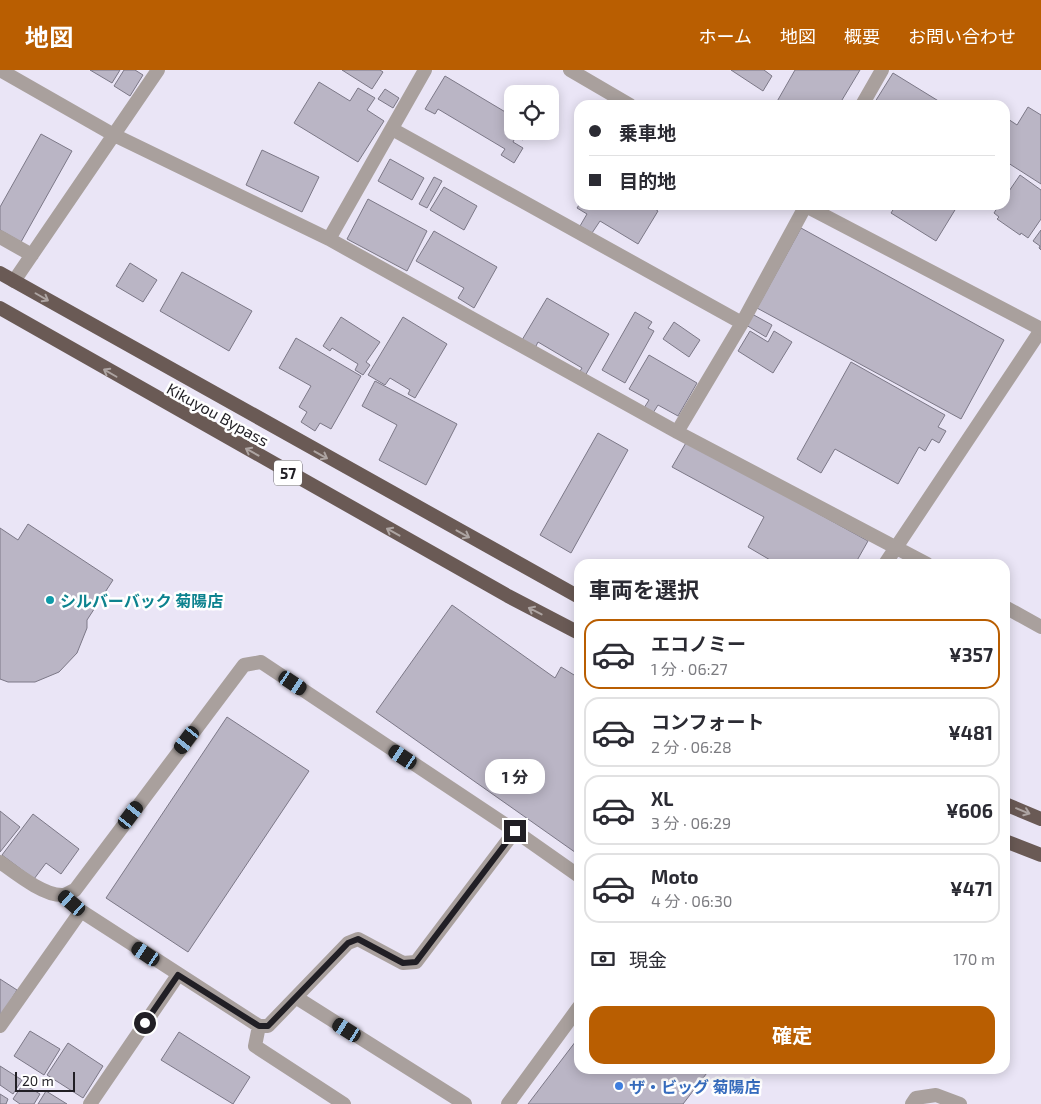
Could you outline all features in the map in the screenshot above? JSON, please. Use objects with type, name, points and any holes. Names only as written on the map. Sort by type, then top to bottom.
[{"type":"highway","name":"Kikuyou Bypass","points":[[0,273],[574,594]]},
{"type":"highway","name":"Kikuyou Bypass","points":[[0,308],[508,596],[574,630]]},
{"type":"highway","points":[[1010,806],[1041,819]]},
{"type":"highway","points":[[1010,843],[1041,855]]},
{"type":"street","points":[[0,70],[114,135],[330,239],[677,432],[918,559]]},
{"type":"street","points":[[14,281],[158,70]]},
{"type":"street","points":[[330,239],[425,70]]},
{"type":"street","points":[[570,70],[621,100]]},
{"type":"street","points":[[865,100],[882,70]]},
{"type":"street","points":[[392,129],[742,323]]},
{"type":"street","points":[[677,432],[742,323],[802,210]]},
{"type":"street","points":[[815,210],[1041,329],[889,559]]},
{"type":"street","points":[[0,237],[32,255]]},
{"type":"street","points":[[1010,610],[1041,626]]},
{"type":"street","points":[[64,895],[75,890],[244,665],[262,662],[574,872]]},
{"type":"street","points":[[0,862],[23,879],[48,892],[64,895],[81,911],[178,975],[259,1026],[268,1026],[348,943],[358,939],[403,963],[416,962],[515,831]]},
{"type":"street","points":[[0,1026],[81,911]]},
{"type":"street","points":[[90,1104],[178,975]]},
{"type":"street","points":[[297,998],[465,1104]]},
{"type":"street","points":[[508,1104],[574,1015]]},
{"type":"street","points":[[259,1026],[255,1046],[344,1104]]},
{"type":"street","points":[[912,1104],[916,1098],[936,1095],[960,1104]]},
{"type":"building","points":[[90,70],[120,70],[112,83]]},
{"type":"building","points":[[124,70],[135,70],[143,75],[130,96],[114,86]]},
{"type":"building","points":[[342,70],[380,70],[383,72],[372,89]]},
{"type":"building","points":[[731,70],[764,70],[772,76],[763,91]]},
{"type":"building","points":[[795,70],[860,70],[842,100],[778,100]]},
{"type":"building","points":[[893,73],[937,100],[876,100]]},
{"type":"building","points":[[445,76],[504,111],[504,140],[514,140],[513,142],[523,148],[514,163],[501,155],[505,149],[438,109],[435,114],[425,109]]},
{"type":"building","points":[[319,82],[350,101],[358,88],[375,98],[367,110],[384,121],[358,162],[294,123]]},
{"type":"building","points":[[385,89],[399,98],[393,108],[378,99]]},
{"type":"building","points":[[1028,107],[1041,115],[1041,184],[1010,164],[1010,120],[1017,125]]},
{"type":"building","points":[[41,134],[72,151],[21,242],[0,230],[0,207]]},
{"type":"building","points":[[262,150],[319,177],[302,212],[246,185]]},
{"type":"building","points":[[390,159],[424,178],[412,200],[378,181]]},
{"type":"building","points":[[1020,175],[1041,190],[1041,219],[1028,238],[1021,233],[1020,235],[997,219],[999,217],[994,213],[996,210],[1010,210],[1010,190]]},
{"type":"building","points":[[434,177],[442,181],[427,208],[419,204]]},
{"type":"building","points":[[444,187],[477,206],[464,230],[430,210]]},
{"type":"building","points":[[368,199],[427,231],[407,271],[347,239]]},
{"type":"building","points":[[580,210],[658,211],[638,244],[600,221],[592,233],[580,226],[587,214]]},
{"type":"building","points":[[893,210],[955,210],[936,241],[891,213]]},
{"type":"building","points":[[801,228],[1004,340],[961,419],[757,308]]},
{"type":"building","points":[[1041,230],[1041,250],[1040,246],[1033,241]]},
{"type":"building","points":[[434,231],[497,267],[474,308],[458,298],[464,288],[416,261]]},
{"type":"building","points":[[130,263],[157,280],[143,302],[116,286]]},
{"type":"building","points":[[182,272],[252,311],[229,351],[160,311]]},
{"type":"building","points":[[547,298],[609,334],[585,376],[579,373],[582,368],[538,342],[535,348],[522,340]]},
{"type":"building","points":[[635,312],[652,322],[648,328],[654,331],[625,383],[602,370]]},
{"type":"building","points":[[752,314],[772,325],[766,337],[746,325]]},
{"type":"building","points":[[341,317],[380,342],[366,362],[370,365],[363,375],[355,370],[358,364],[332,348],[330,351],[323,346]]},
{"type":"building","points":[[403,317],[447,344],[415,398],[408,394],[410,390],[390,378],[385,385],[368,375]]},
{"type":"building","points":[[674,322],[700,340],[689,357],[663,339]]},
{"type":"building","points":[[750,331],[768,342],[774,331],[792,342],[773,373],[738,351]]},
{"type":"building","points":[[296,338],[361,376],[331,429],[320,423],[315,431],[301,422],[307,412],[299,407],[311,386],[279,368]]},
{"type":"building","points":[[649,355],[697,383],[678,416],[658,405],[653,413],[644,408],[649,400],[629,389]]},
{"type":"building","points":[[851,362],[945,415],[938,427],[946,431],[939,443],[932,439],[925,451],[919,447],[898,484],[835,449],[821,473],[797,459]]},
{"type":"building","points":[[375,381],[457,424],[426,485],[379,460],[397,425],[362,406]]},
{"type":"building","points":[[598,433],[628,450],[571,553],[540,535]]},
{"type":"building","points":[[687,441],[868,541],[858,559],[768,559],[748,547],[764,517],[672,467]]},
{"type":"building","name":"シルバーバック 菊陽店","points":[[28,524],[113,580],[87,620],[87,628],[77,653],[59,672],[35,682],[8,682],[0,679],[0,528],[18,540]]},
{"type":"building","points":[[452,605],[555,678],[561,667],[574,675],[574,851],[376,712]]},
{"type":"building","points":[[227,717],[309,771],[188,952],[106,898]]},
{"type":"building","points":[[0,811],[20,827],[0,852]]},
{"type":"building","points":[[33,814],[79,849],[61,874],[46,863],[34,879],[2,855]]},
{"type":"building","points":[[0,979],[17,990],[2,1015],[0,1014]]},
{"type":"building","points":[[30,1031],[60,1049],[44,1075],[14,1056]]},
{"type":"building","points":[[179,1032],[250,1077],[233,1104],[161,1060]]},
{"type":"building","points":[[68,1043],[103,1066],[83,1098],[47,1075]]},
{"type":"building","name":"ザ・ビッグ 菊陽店","points":[[574,1044],[574,1074],[706,1074],[683,1104],[528,1104]]},
{"type":"building","points":[[0,1066],[22,1080],[13,1094],[0,1085]]},
{"type":"building","points":[[23,1084],[40,1094],[34,1104],[20,1104],[13,1099]]},
{"type":"building","points":[[46,1091],[67,1104],[38,1104]]},
{"type":"building","points":[[0,1094],[8,1099],[6,1104],[0,1104]]},
{"type":"place","name":"シルバーバック 菊陽店","points":[[50,600]]},
{"type":"place","name":"ザ・ビッグ 菊陽店","points":[[619,1086]]},
{"type":"route","points":[[145,1023],[178,975],[259,1026],[268,1026],[348,943],[358,939],[403,963],[416,962],[515,831]]}]
